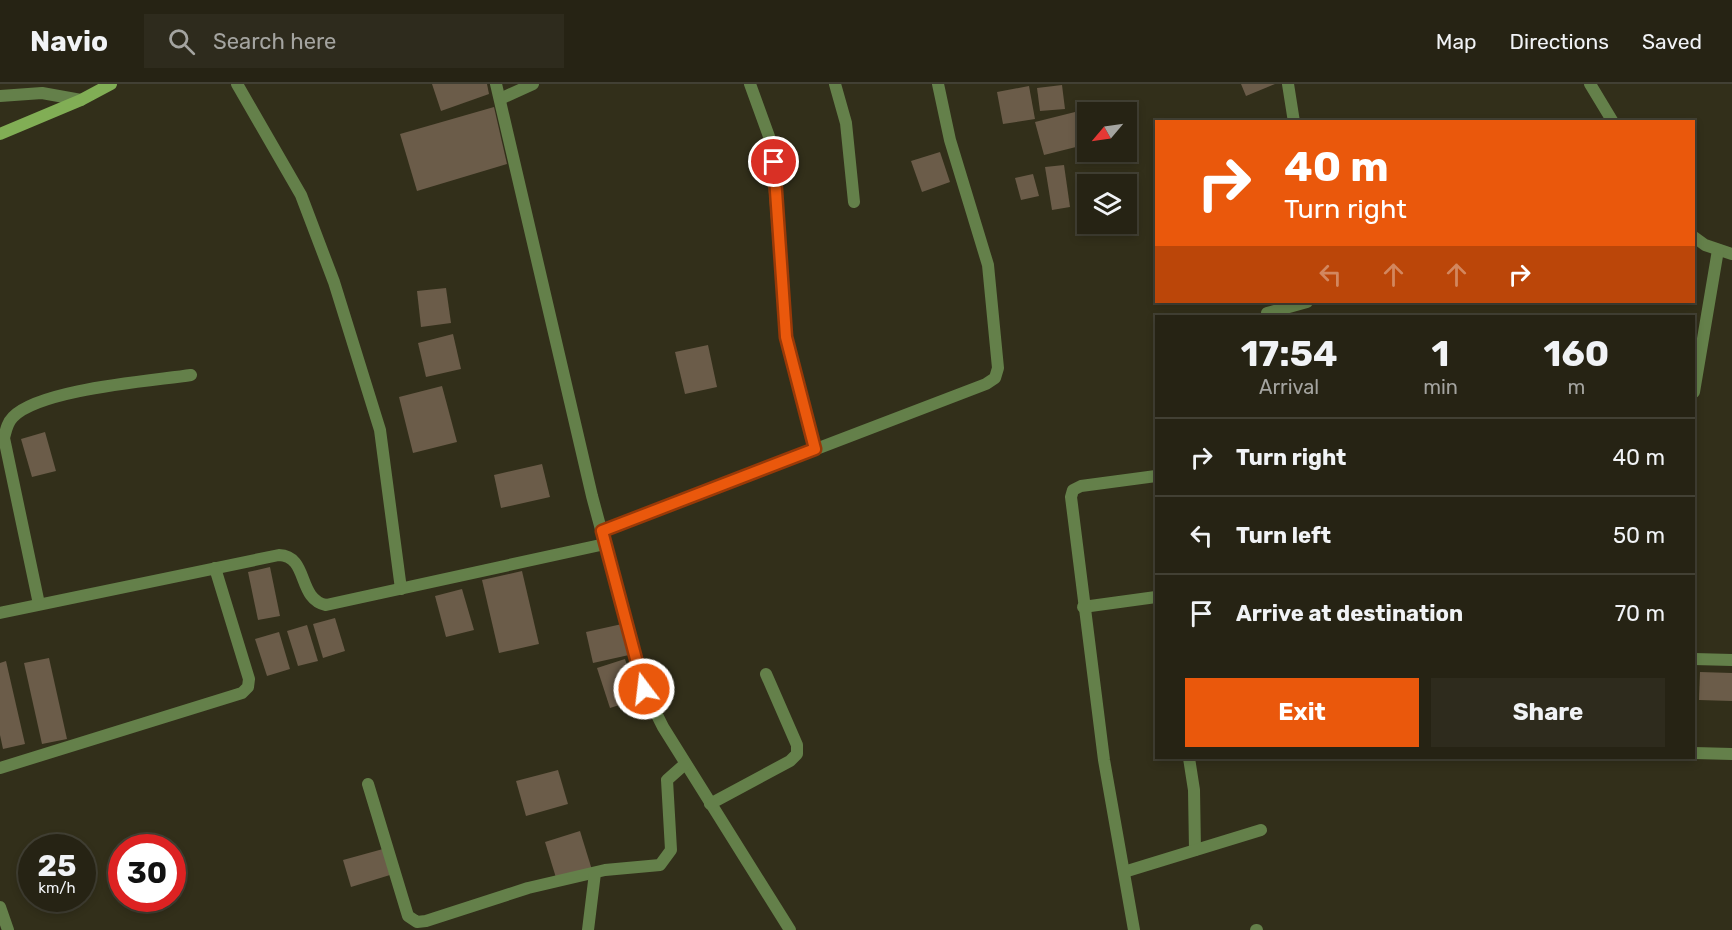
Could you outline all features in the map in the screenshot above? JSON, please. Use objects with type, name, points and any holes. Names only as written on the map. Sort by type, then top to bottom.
[{"type":"main road","points":[[0,134],[81,100],[111,84]]},
{"type":"street","points":[[237,84],[301,195],[334,282],[380,430],[401,589]]},
{"type":"street","points":[[496,84],[603,537],[644,689],[685,764],[790,930]]},
{"type":"street","points":[[500,99],[533,84]]},
{"type":"street","points":[[750,84],[771,142],[786,337],[815,449]]},
{"type":"street","points":[[835,84],[846,123],[854,202]]},
{"type":"street","points":[[0,613],[287,555],[296,560],[310,597],[317,604],[326,605],[401,589],[603,537],[815,449],[986,384],[994,378],[998,368],[988,265],[950,140],[938,84]]},
{"type":"street","points":[[1288,84],[1294,120]]},
{"type":"street","points":[[1590,84],[1612,120]]},
{"type":"street","points":[[0,96],[42,93],[81,100]]},
{"type":"street","points":[[1695,238],[1718,250],[1732,254]]},
{"type":"street","points":[[1695,386],[1718,250]]},
{"type":"street","points":[[1267,313],[1303,303]]},
{"type":"street","points":[[39,604],[4,438],[7,425],[15,415],[55,396],[191,375]]},
{"type":"street","points":[[1134,930],[1104,760],[1071,497],[1073,490],[1081,486],[1155,476]]},
{"type":"street","points":[[0,768],[242,693],[248,687],[249,679],[214,568]]},
{"type":"street","points":[[1083,607],[1155,597]]},
{"type":"street","points":[[1695,659],[1732,660]]},
{"type":"street","points":[[710,804],[790,761],[797,754],[797,745],[766,674]]},
{"type":"street","points":[[1695,753],[1732,754]]},
{"type":"street","points":[[1189,759],[1194,790],[1195,850]]},
{"type":"street","points":[[368,784],[408,916],[417,922],[528,888],[595,873],[660,865],[667,859],[671,850],[667,780],[685,764]]},
{"type":"street","points":[[1124,872],[1261,830]]},
{"type":"street","points":[[588,930],[595,873]]},
{"type":"street","points":[[0,907],[8,930]]},
{"type":"building","points":[[432,84],[487,84],[489,94],[441,111]]},
{"type":"building","points":[[1241,84],[1275,84],[1246,96]]},
{"type":"building","points":[[1062,85],[1065,109],[1040,111],[1037,88]]},
{"type":"building","points":[[1029,86],[1035,119],[1003,124],[997,92]]},
{"type":"building","points":[[494,107],[507,164],[417,191],[400,134]]},
{"type":"building","points":[[1077,112],[1077,147],[1044,155],[1035,122]]},
{"type":"building","points":[[940,152],[950,182],[922,192],[911,161]]},
{"type":"building","points":[[1064,165],[1070,207],[1052,210],[1045,167]]},
{"type":"building","points":[[1033,174],[1039,196],[1021,200],[1015,178]]},
{"type":"building","points":[[446,288],[451,323],[421,327],[417,291]]},
{"type":"building","points":[[453,334],[461,369],[426,377],[418,343]]},
{"type":"building","points":[[708,345],[717,387],[685,394],[675,352]]},
{"type":"building","points":[[442,386],[457,442],[413,453],[399,397]]},
{"type":"building","points":[[45,432],[56,471],[32,477],[21,439]]},
{"type":"building","points":[[542,464],[550,497],[501,508],[494,475]]},
{"type":"building","points":[[270,567],[280,616],[258,620],[248,572]]},
{"type":"building","points":[[522,571],[539,644],[499,653],[482,580]]},
{"type":"building","points":[[462,589],[474,630],[446,637],[435,596]]},
{"type":"building","points":[[335,618],[345,651],[323,658],[313,624]]},
{"type":"building","points":[[622,624],[629,655],[593,663],[586,632]]},
{"type":"building","points":[[307,625],[318,661],[298,666],[287,631]]},
{"type":"building","points":[[279,632],[290,669],[267,676],[255,639]]},
{"type":"building","points":[[49,658],[67,739],[42,744],[24,663]]},
{"type":"building","points":[[625,659],[638,699],[610,708],[597,668]]},
{"type":"building","points":[[6,661],[25,744],[3,749],[0,735],[0,663]]},
{"type":"building","points":[[1700,672],[1732,673],[1732,701],[1699,700]]},
{"type":"building","points":[[558,770],[568,804],[526,816],[516,781]]},
{"type":"building","points":[[580,831],[592,870],[557,881],[545,842]]},
{"type":"building","points":[[383,849],[390,875],[351,887],[343,860]]},
{"type":"route","points":[[644,689],[602,531],[815,449],[786,337],[774,162]]}]
